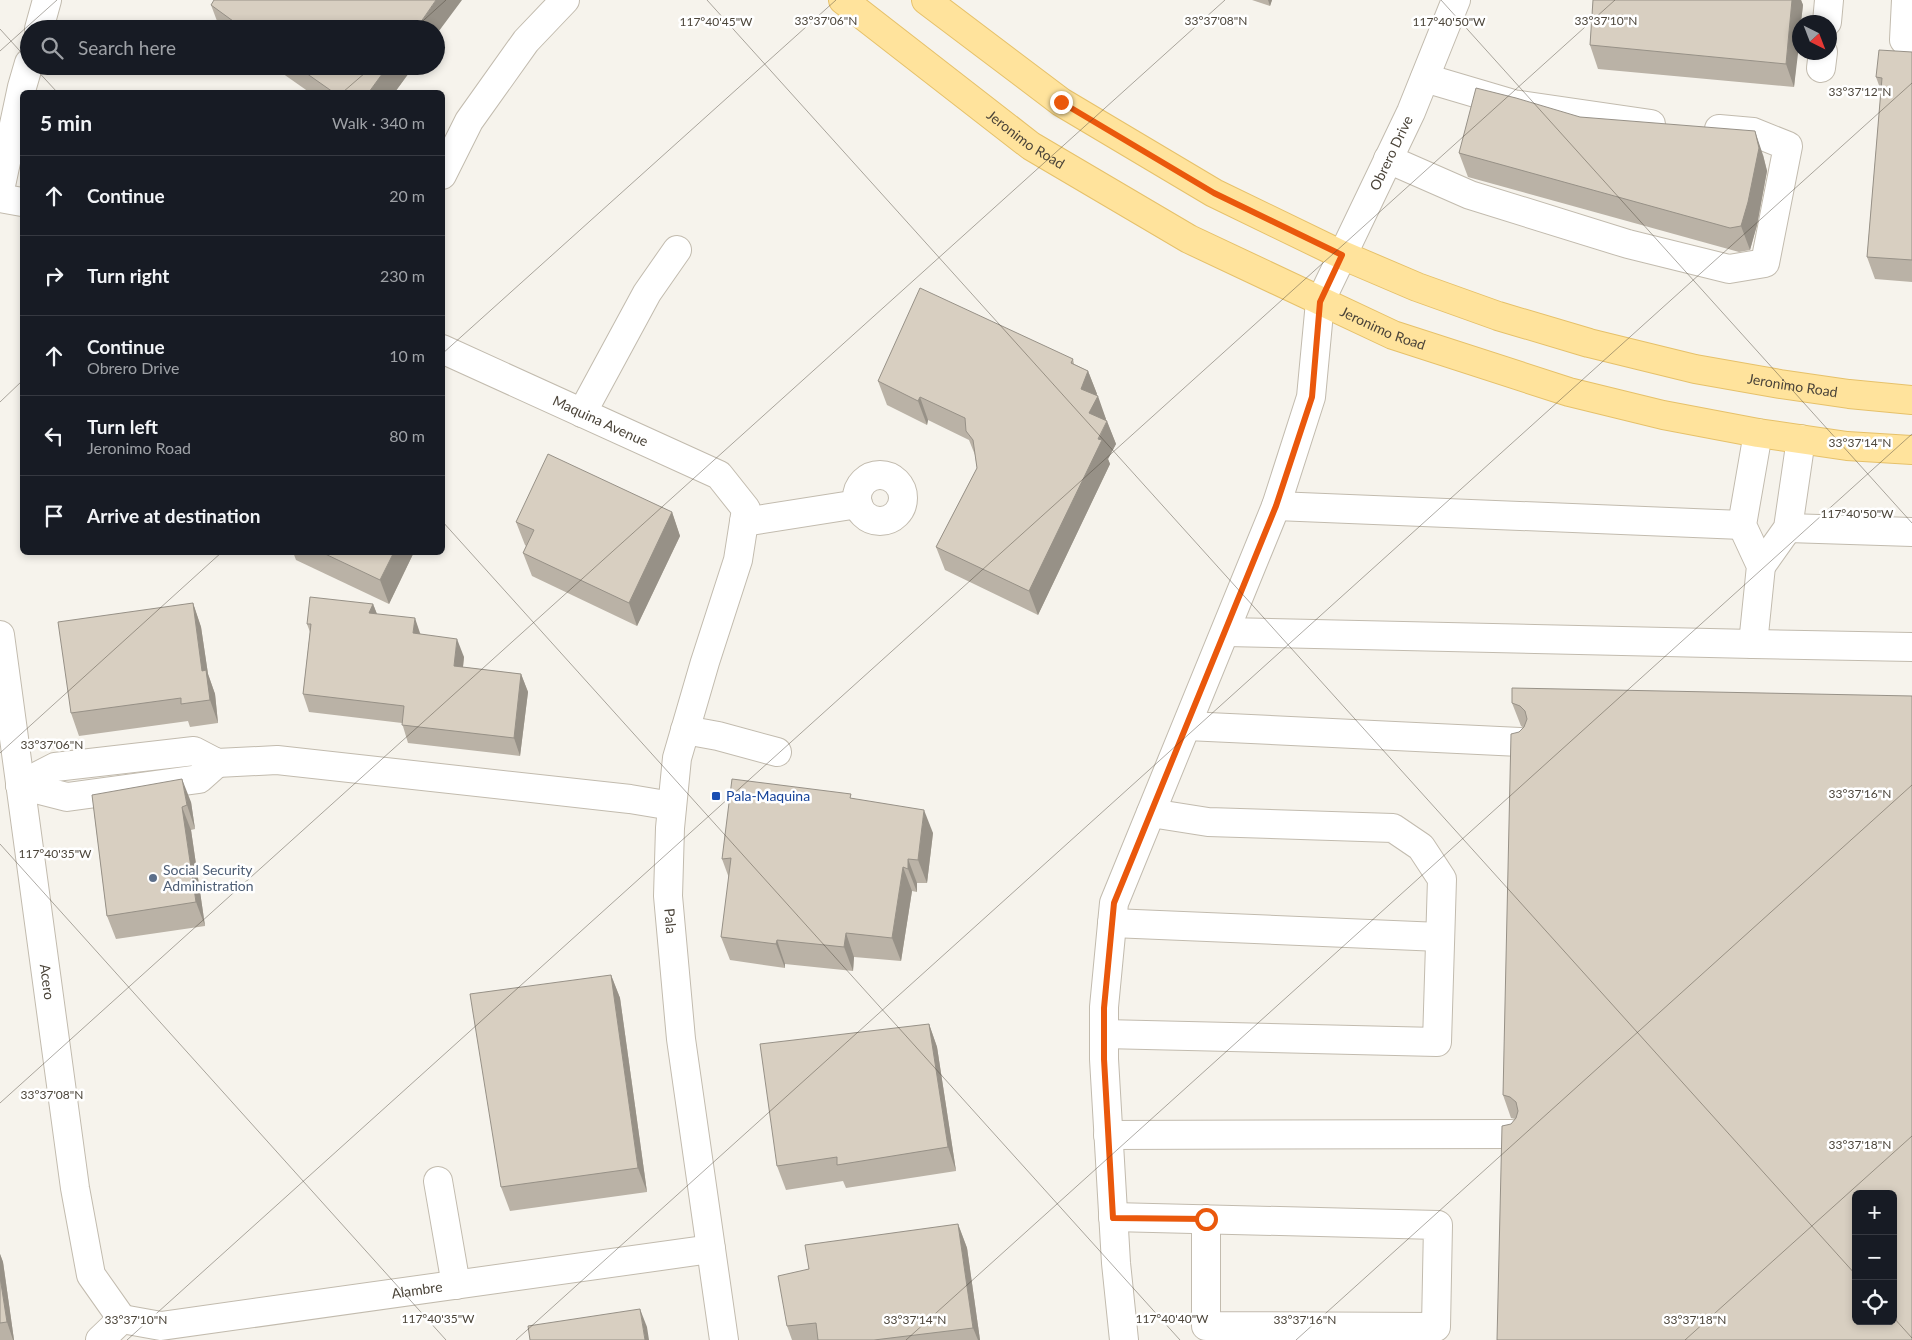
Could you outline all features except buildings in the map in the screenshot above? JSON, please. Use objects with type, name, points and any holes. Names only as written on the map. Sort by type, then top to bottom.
[{"type":"main road","name":"Jeronimo Road","points":[[843,0],[1032,146],[1189,240],[1393,335],[1569,392],[1664,415],[1758,433],[1847,446],[1912,450]]},
{"type":"main road","name":"Jeronimo Road","points":[[926,0],[1061,102],[1214,193],[1342,255],[1417,287],[1498,316],[1589,343],[1695,369],[1849,394],[1912,400]]},
{"type":"street","points":[[41,20],[47,0]]},
{"type":"street","points":[[445,169],[469,121],[526,41],[565,0]]},
{"type":"street","name":"Obrero Drive","points":[[1320,302],[1410,112],[1456,0]]},
{"type":"street","points":[[1828,15],[1829,0]]},
{"type":"street","points":[[1906,0],[1904,40],[1912,49]]},
{"type":"street","points":[[21,90],[26,75]]},
{"type":"street","points":[[1388,159],[1470,195],[1628,244],[1729,269],[1765,263],[1788,146],[1753,132],[1634,123],[1513,104],[1425,78]]},
{"type":"street","points":[[0,190],[20,96]]},
{"type":"street","points":[[0,198],[20,202]]},
{"type":"street","points":[[582,413],[647,293],[677,250]]},
{"type":"street","points":[[1124,1340],[1113,1218],[1104,1034],[1104,1008],[1114,903],[1276,506],[1312,397],[1320,302]]},
{"type":"street","name":"Maquina Avenue","points":[[445,350],[719,475],[745,515]]},
{"type":"street","points":[[1754,644],[1761,566],[1742,525],[1758,433]]},
{"type":"street","points":[[1761,566],[1788,528],[1801,439]]},
{"type":"street","points":[[745,515],[858,504]]},
{"type":"street","points":[[1276,506],[1742,525]]},
{"type":"street","name":"Pala","points":[[724,1340],[681,1039],[668,896],[672,806],[677,758],[738,560],[745,515]]},
{"type":"street","points":[[1788,528],[1912,532]]},
{"type":"street","points":[[1226,632],[1912,647]]},
{"type":"street","name":"Acero","points":[[0,635],[75,1188],[91,1275],[122,1319]]},
{"type":"street","points":[[1187,726],[1520,742]]},
{"type":"street","points":[[685,730],[718,736],[777,752]]},
{"type":"street","points":[[20,784],[55,767],[194,751],[217,763],[277,760],[672,806]]},
{"type":"street","points":[[1104,1034],[1437,1042],[1442,879],[1421,847],[1394,828],[1208,822],[1151,814]]},
{"type":"street","points":[[1112,923],[1440,937]]},
{"type":"street","points":[[1108,1135],[1511,1134]]},
{"type":"street","points":[[438,1181],[456,1285]]},
{"type":"street","points":[[1113,1218],[1206,1219],[1438,1225],[1436,1327],[1206,1326],[1206,1219]]},
{"type":"street","name":"Alambre","points":[[122,1319],[161,1326],[711,1249]]},
{"type":"street","points":[[100,1340],[122,1319]]},
{"type":"place","name":"Pala-Maquina","points":[[716,796]]},
{"type":"place","name":"Social Security Administration","points":[[153,878]]},
{"type":"route","points":[[1061,102],[1214,193],[1342,255],[1320,302],[1312,397],[1276,506],[1114,903],[1104,1008],[1104,1059],[1113,1218],[1206,1219]]}]
